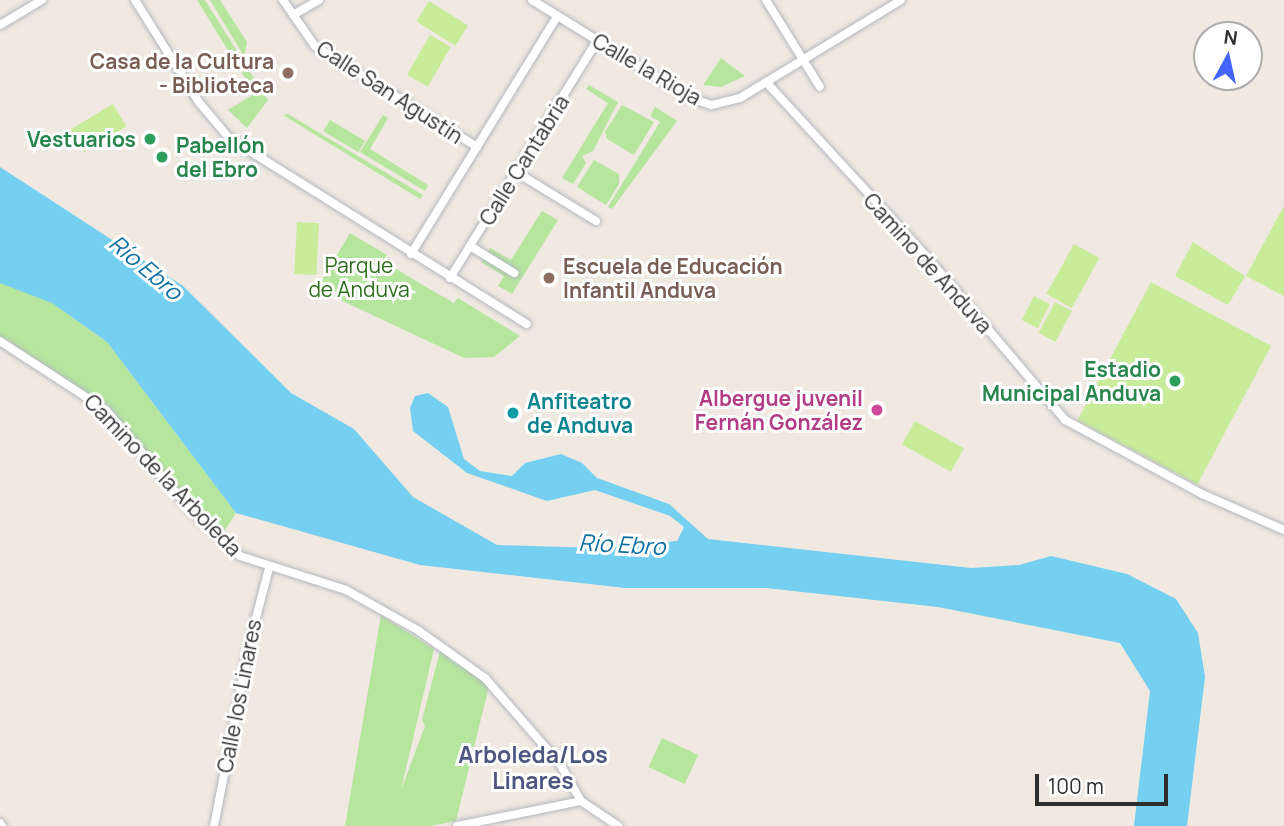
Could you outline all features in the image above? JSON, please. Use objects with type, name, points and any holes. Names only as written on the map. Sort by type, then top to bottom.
[{"type":"street","points":[[0,25],[42,0]]},
{"type":"street","points":[[135,0],[198,101],[229,138],[527,324]]},
{"type":"street","name":"Calle San Agustín","points":[[283,0],[309,39],[326,54],[477,147]]},
{"type":"street","points":[[293,15],[318,0]]},
{"type":"street","name":"Calle la Rioja","points":[[532,0],[597,41],[708,104],[732,102],[901,0]]},
{"type":"street","points":[[766,0],[820,87]]},
{"type":"street","points":[[411,254],[557,17]]},
{"type":"street","name":"Calle Cantabria","points":[[450,278],[597,41]]},
{"type":"street","name":"Camino de Anduva","points":[[766,82],[926,256],[1065,420],[1202,494],[1284,530]]},
{"type":"street","points":[[516,172],[596,221]]},
{"type":"street","points":[[470,246],[514,273]]},
{"type":"street","name":"Camino de la Arboleda","points":[[0,341],[106,410],[219,539],[240,556],[269,568],[318,577],[346,590],[470,666],[519,713],[560,764],[581,801],[618,826]]},
{"type":"street","name":"Calle los Linares","points":[[214,826],[250,641],[269,568]]},
{"type":"street","points":[[457,826],[581,801]]},
{"type":"green space","points":[[197,0],[205,0],[257,83],[250,86]]},
{"type":"green space","points":[[210,0],[220,0],[247,42],[244,56]]},
{"type":"green space","points":[[429,1],[468,25],[455,46],[416,21]]},
{"type":"green space","points":[[430,35],[451,47],[428,87],[407,75]]},
{"type":"green space","points":[[721,58],[745,76],[721,87],[703,85]]},
{"type":"green space","points":[[258,85],[268,100],[247,128],[228,110],[251,96]]},
{"type":"green space","points":[[589,85],[618,102],[593,151],[582,156],[586,163],[573,184],[562,178],[608,103],[586,89]]},
{"type":"green space","points":[[113,104],[126,126],[84,152],[70,130]]},
{"type":"green space","points":[[622,105],[654,122],[634,155],[607,139],[605,132]]},
{"type":"green space","points":[[655,107],[677,121],[612,209],[608,207],[660,122],[650,116]]},
{"type":"green space","points":[[288,114],[423,195],[420,199],[283,115]]},
{"type":"green space","points":[[383,115],[388,118],[370,149],[428,185],[425,191],[360,152]]},
{"type":"green space","points":[[330,120],[365,141],[358,152],[323,131]]},
{"type":"green space","points":[[594,160],[619,174],[619,184],[606,205],[577,187]]},
{"type":"green space","points":[[1284,206],[1284,296],[1246,276]]},
{"type":"green space","points":[[542,211],[558,220],[512,294],[498,286],[504,276],[481,262],[484,259],[514,277],[518,271],[487,253],[490,248],[511,260]]},
{"type":"green space","points":[[297,222],[319,223],[316,275],[294,274]]},
{"type":"green space","name":"Parque de Anduva","points":[[350,233],[387,255],[383,261],[454,303],[458,298],[520,336],[494,357],[464,358],[317,289]]},
{"type":"green space","points":[[1193,242],[1245,276],[1228,305],[1175,276]]},
{"type":"green space","points":[[1074,244],[1099,258],[1072,308],[1046,294]]},
{"type":"green space","points":[[0,281],[52,303],[107,342],[236,513],[219,539],[119,423],[0,341]]},
{"type":"green space","name":"Estadio Municipal Anduva","points":[[1151,282],[1271,346],[1197,484],[1077,421]]},
{"type":"green space","points":[[1034,296],[1050,304],[1038,328],[1022,320]]},
{"type":"green space","points":[[1055,302],[1072,311],[1055,342],[1039,333]]},
{"type":"green space","points":[[915,421],[964,448],[951,472],[902,445]]},
{"type":"green space","points":[[381,615],[434,649],[401,790],[425,726],[422,720],[440,651],[489,686],[456,821],[431,826],[345,826]]},
{"type":"green space","points":[[662,738],[698,755],[685,784],[648,767]]},
{"type":"water","name":"Río Ebro","points":[[0,167],[183,286],[291,393],[354,429],[413,497],[497,545],[598,548],[677,541],[684,527],[670,516],[595,490],[547,501],[467,473],[413,431],[410,408],[415,396],[428,393],[448,407],[464,459],[480,471],[512,476],[525,463],[561,454],[582,463],[597,478],[669,504],[708,539],[971,568],[1019,565],[1051,556],[1127,574],[1176,599],[1198,633],[1205,677],[1187,826],[1134,826],[1150,691],[1120,643],[938,607],[766,588],[625,588],[420,565],[236,513],[107,342],[52,303],[0,283]]},
{"type":"place","name":"Casa de la Cultura - Biblioteca","points":[[288,73]]},
{"type":"place","name":"Vestuarios","points":[[150,139]]},
{"type":"place","name":"Pabellón del Ebro","points":[[162,157]]},
{"type":"place","name":"Escuela de Educación Infantil Anduva","points":[[549,278]]},
{"type":"place","name":"Estadio Municipal Anduva","points":[[1175,381]]},
{"type":"place","name":"Albergue juvenil Fernán González","points":[[877,410]]},
{"type":"place","name":"Anfiteatro de Anduva","points":[[513,413]]},
{"type":"district","name":"Arboleda/Los Linares","points":[[533,767]]}]
